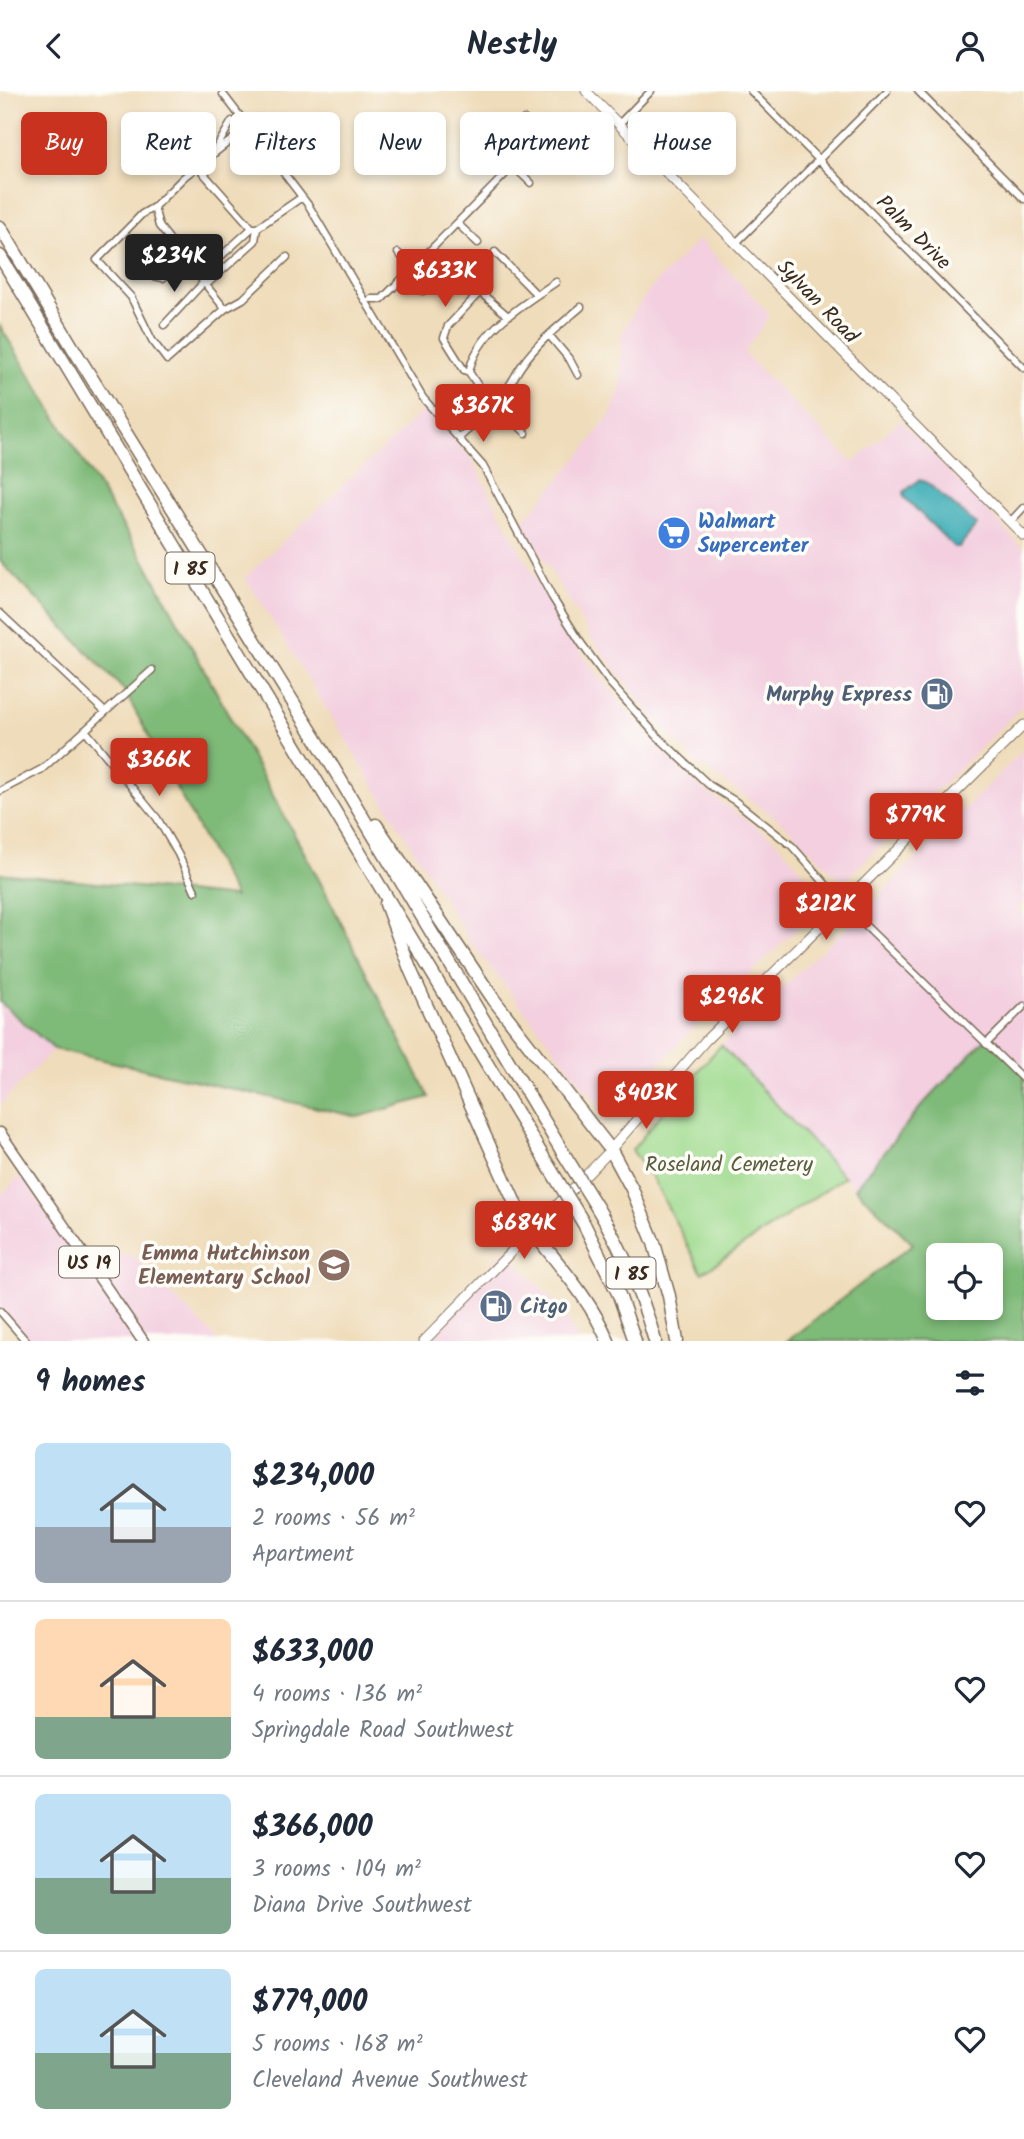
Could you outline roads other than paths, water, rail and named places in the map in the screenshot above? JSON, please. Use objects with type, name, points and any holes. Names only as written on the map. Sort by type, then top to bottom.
[{"type":"highway","name":"I 85","points":[[0,227],[319,744],[615,1237],[638,1288],[655,1341]]},
{"type":"highway","name":"I 85","points":[[0,256],[584,1224],[619,1295],[635,1341]]},
{"type":"highway","points":[[319,744],[494,1000],[611,1150],[632,1189],[654,1243],[669,1296],[677,1341]]},
{"type":"highway","points":[[378,881],[430,1017],[519,1212],[576,1284],[599,1320],[608,1341]]},
{"type":"main road","name":"Sylvan Road","points":[[586,91],[1024,536]]},
{"type":"main road","points":[[424,1341],[611,1150],[706,1040],[1024,725]]},
{"type":"main road","name":"US 19","points":[[0,1133],[143,1341]]},
{"type":"street","points":[[619,124],[651,91]]},
{"type":"street","name":"Palm Drive","points":[[751,91],[1024,368]]},
{"type":"street","points":[[736,243],[887,91]]},
{"type":"street","points":[[918,91],[1024,199]]},
{"type":"street","points":[[223,94],[237,112]]},
{"type":"street","points":[[216,149],[230,124]]},
{"type":"street","points":[[188,175],[154,207],[142,213],[97,260],[131,297],[164,358],[170,359],[225,309],[243,299],[287,257]]},
{"type":"street","points":[[203,281],[255,241],[255,228],[205,175]]},
{"type":"street","points":[[285,175],[329,236],[369,300],[423,398],[483,466],[552,597],[610,683],[657,736],[709,785],[735,801],[792,846],[843,904],[1024,1080]]},
{"type":"street","points":[[369,300],[380,291],[387,292],[504,175]]},
{"type":"street","points":[[523,175],[531,183]]},
{"type":"street","points":[[164,325],[255,228],[302,197]]},
{"type":"street","points":[[154,207],[159,226],[225,309]]},
{"type":"street","points":[[458,224],[478,243]]},
{"type":"street","points":[[170,241],[148,261],[149,270],[154,276],[163,278],[184,259]]},
{"type":"street","points":[[495,251],[537,295]]},
{"type":"street","points":[[398,253],[413,267]]},
{"type":"street","points":[[406,274],[423,291]]},
{"type":"street","points":[[469,372],[472,358],[508,316],[556,282]]},
{"type":"street","points":[[490,398],[480,389],[469,372],[464,370],[443,338],[448,327],[478,294],[481,293],[508,316]]},
{"type":"street","points":[[500,397],[507,391],[520,367],[549,335],[581,307]]},
{"type":"street","points":[[549,335],[570,360],[578,375]]},
{"type":"street","points":[[495,395],[500,397],[503,401],[501,409],[497,412],[489,410],[487,405],[490,398],[495,395]]},
{"type":"street","points":[[501,409],[526,433]]},
{"type":"street","points":[[459,438],[489,410]]},
{"type":"street","points":[[1010,522],[1024,507]]},
{"type":"street","points":[[0,613],[105,712]]},
{"type":"street","points":[[0,791],[42,769],[152,670]]},
{"type":"street","points":[[85,730],[157,818],[178,853],[195,891]]},
{"type":"street","points":[[986,1044],[1024,1006]]},
{"type":"street","points":[[0,1311],[26,1341]]},
{"type":"water","points":[[919,480],[926,482],[977,525],[959,547],[954,547],[904,497],[904,492]]},
{"type":"place","name":"Walmart Supercenter","points":[[674,533]]},
{"type":"place","name":"Murphy Express","points":[[937,694]]},
{"type":"place","name":"Emma Hutchinson Elementary School","points":[[334,1265]]},
{"type":"place","name":"Citgo","points":[[496,1306]]},
{"type":"park label","name":"Roseland Cemetery","points":[[729,1164]]}]
